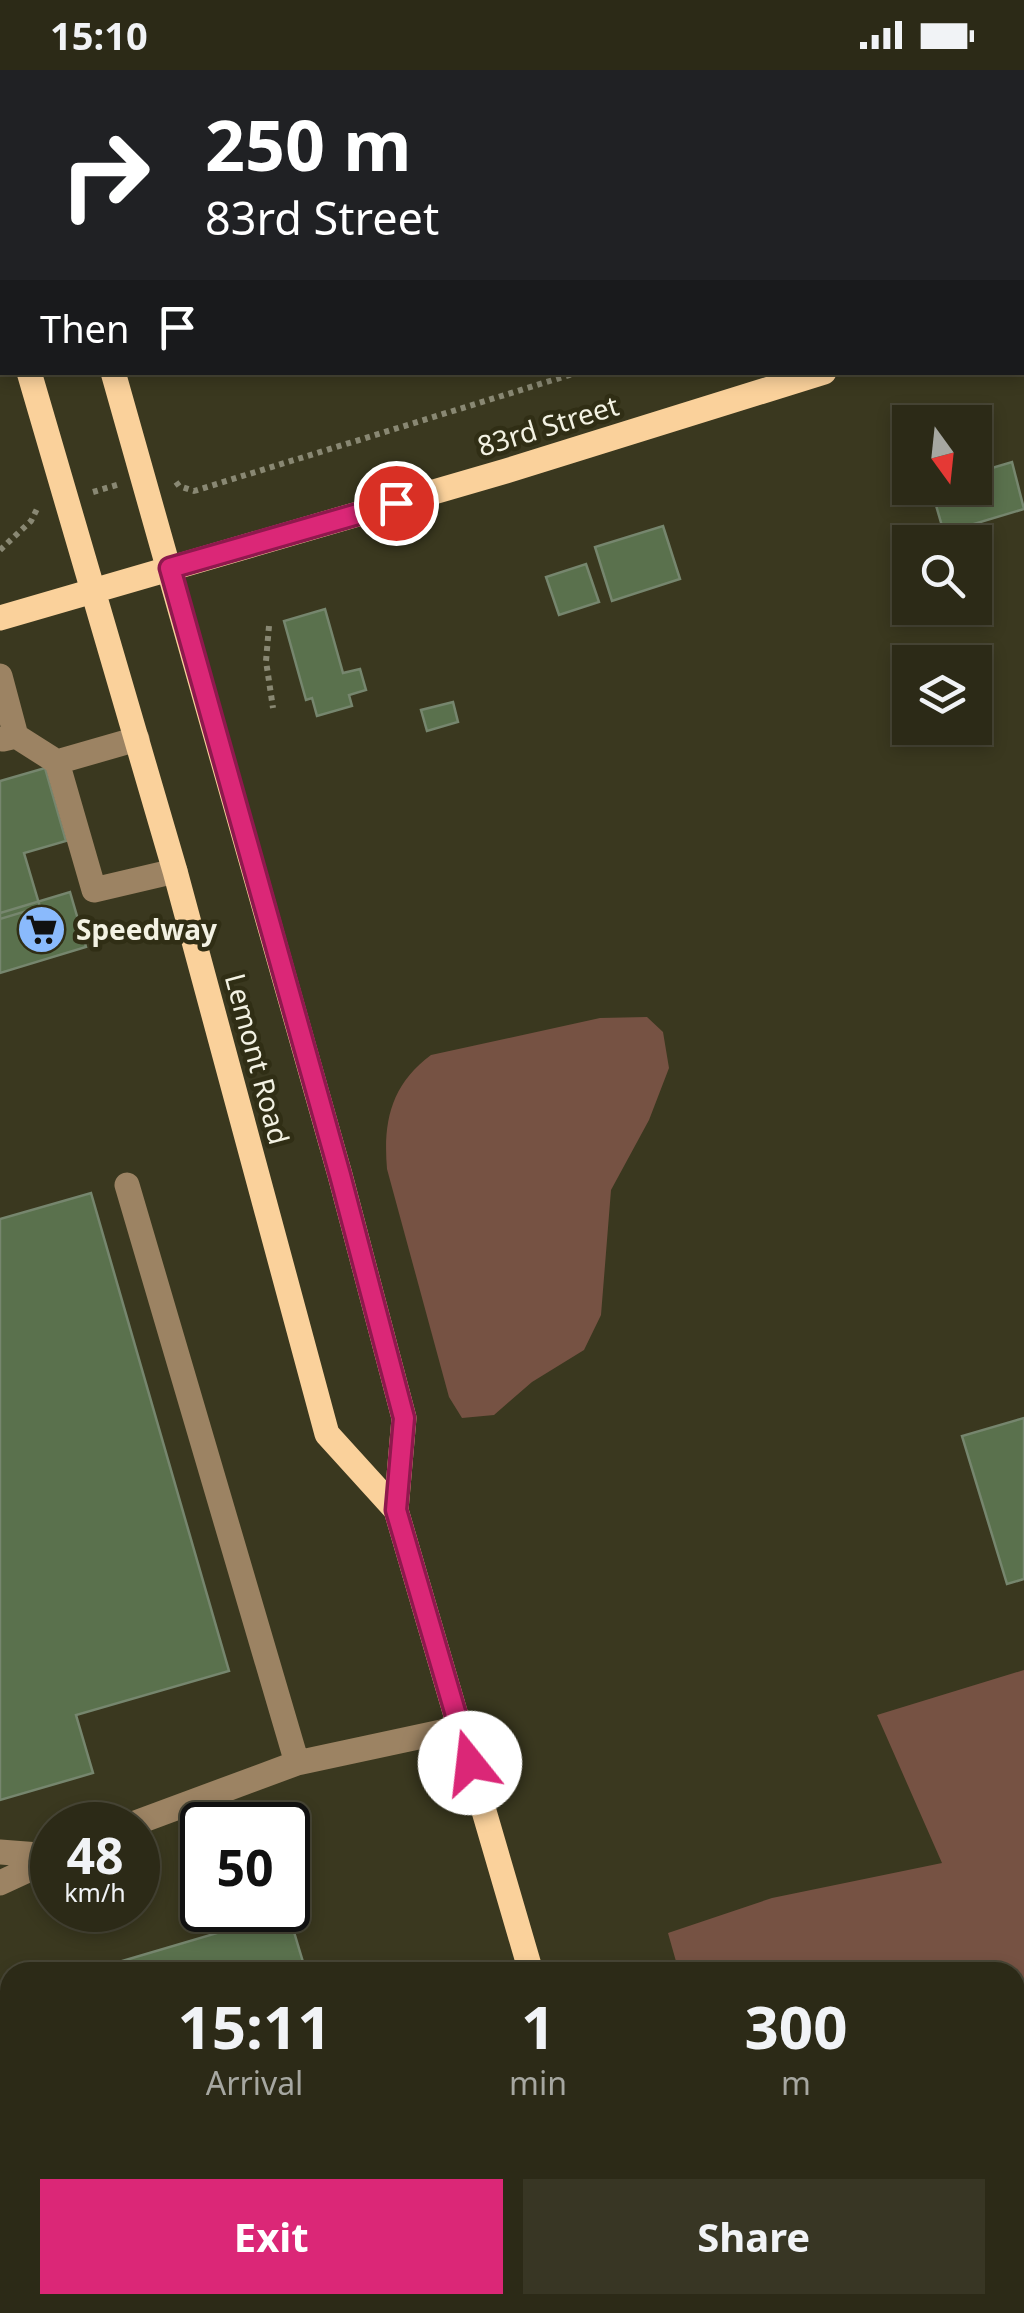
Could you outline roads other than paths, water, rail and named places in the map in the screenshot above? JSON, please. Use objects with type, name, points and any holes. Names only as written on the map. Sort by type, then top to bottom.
[{"type":"main road","name":"Lemont Road","points":[[30,375],[175,871],[328,1434],[396,1510]]},
{"type":"main road","name":"Lemont Road","points":[[114,375],[340,1175],[404,1418],[396,1510],[528,1962]]},
{"type":"main road","name":"83rd Street","points":[[0,618],[506,471],[814,375]]},
{"type":"lane","points":[[0,676],[8,738],[57,762],[137,739]]},
{"type":"lane","points":[[57,762],[94,890],[175,871]]},
{"type":"lane","points":[[126,1186],[298,1764]]},
{"type":"lane","points":[[160,1814],[298,1764],[460,1728]]},
{"type":"lane","points":[[0,1852],[30,1855]]},
{"type":"lane","points":[[0,1883],[30,1869]]},
{"type":"place","name":"Speedway","points":[[41,930]]}]
